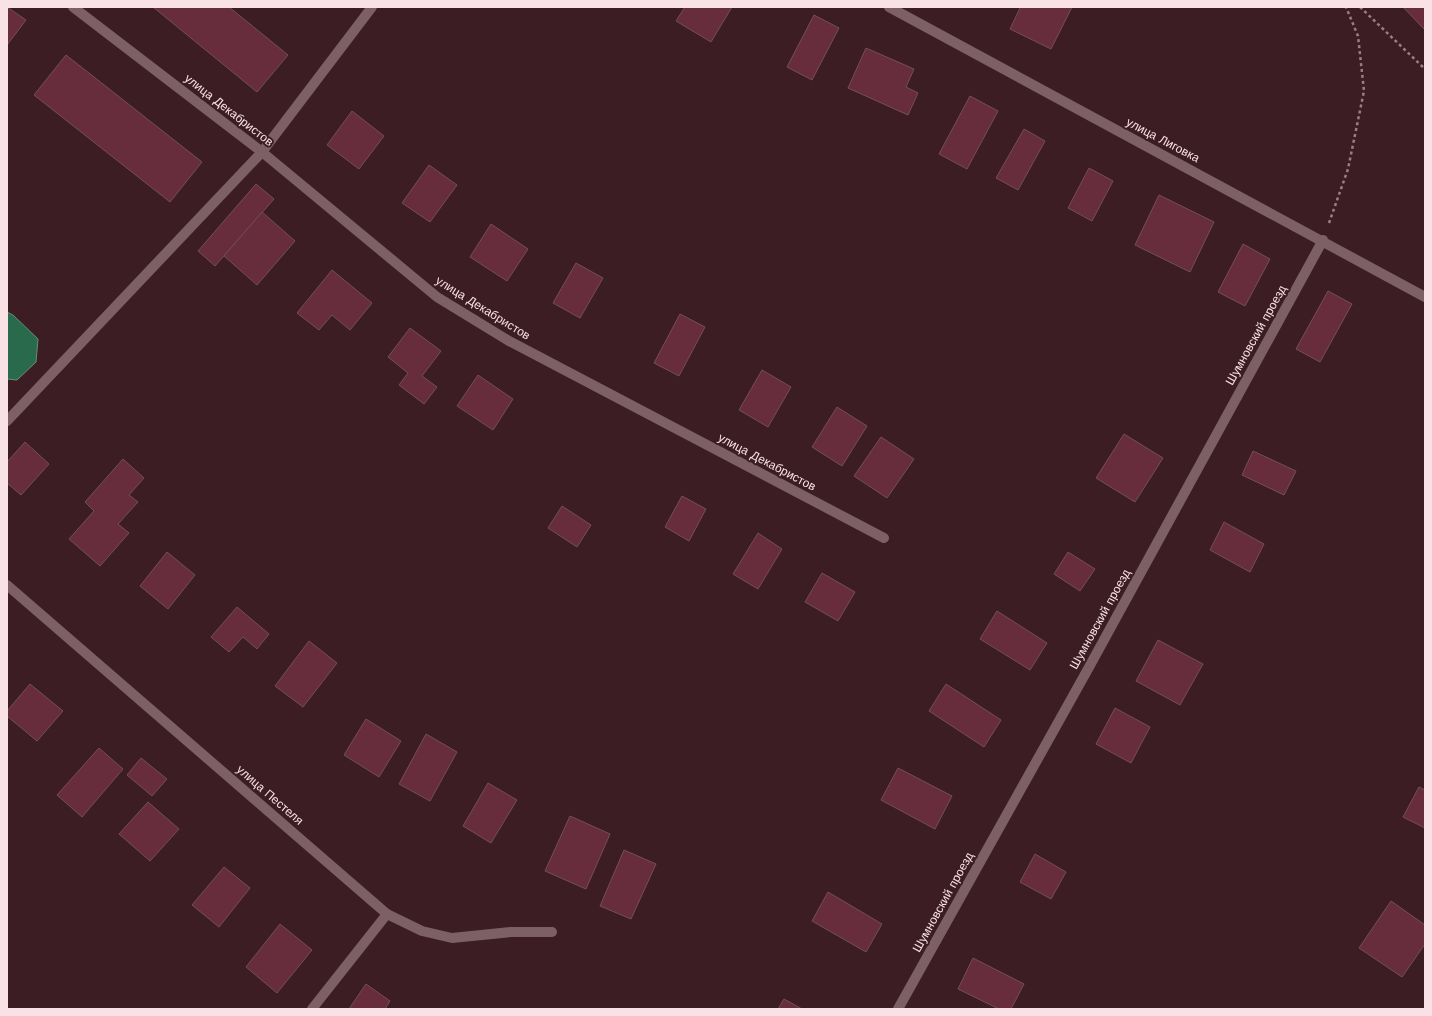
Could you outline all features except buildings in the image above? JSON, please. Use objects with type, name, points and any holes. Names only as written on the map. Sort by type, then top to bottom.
[{"type":"street","name":"улица Декабристов","points":[[73,7],[262,152],[437,297],[509,341],[884,538]]},
{"type":"street","points":[[7,421],[262,152],[372,7]]},
{"type":"street","name":"улица Лиговка","points":[[889,7],[1323,240],[1425,297]]},
{"type":"street","name":"Шумновский проезд","points":[[898,1009],[1088,669],[1323,240]]},
{"type":"street","name":"улица Пестеля","points":[[7,585],[387,914],[422,932],[452,938],[511,932],[552,932]]},
{"type":"street","points":[[312,1009],[387,914]]},
{"type":"path","points":[[1323,240],[1348,170],[1364,91],[1358,36],[1346,7]]},
{"type":"path","points":[[1360,7],[1425,69]]},
{"type":"shaded area","points":[[7,312],[13,315],[38,339],[36,362],[17,380],[7,379]]}]
